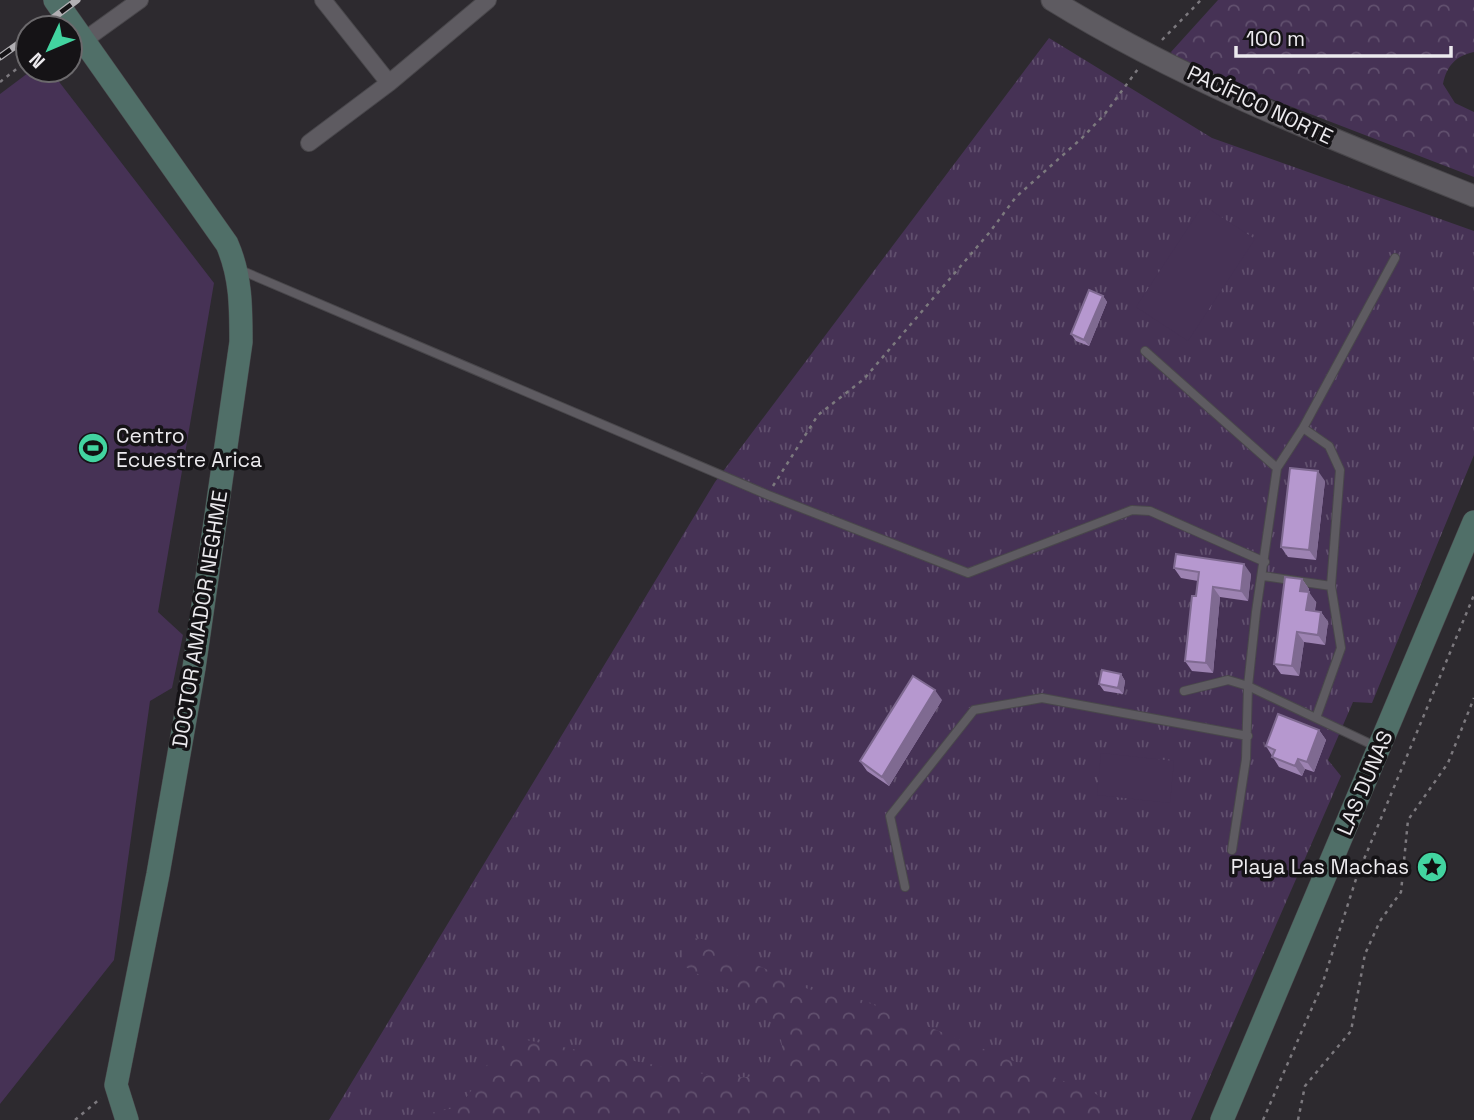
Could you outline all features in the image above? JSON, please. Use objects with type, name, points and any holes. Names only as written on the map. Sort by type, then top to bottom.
[{"type":"main road","name":"DOCTOR AMADOR NEGHME","points":[[84,42],[215,225],[237,268],[241,342],[194,668],[117,1085],[127,1120]]},
{"type":"main road","name":"LAS DUNAS","points":[[1222,1120],[1474,522]]},
{"type":"street","points":[[84,40],[140,0]]},
{"type":"street","points":[[323,0],[388,83]]},
{"type":"street","points":[[309,143],[388,83],[488,0]]},
{"type":"street","name":"PACÍFICO NORTE","points":[[1052,0],[1150,54],[1283,118],[1474,196]]},
{"type":"lane","points":[[1232,850],[1248,736],[1248,686],[1277,468],[1303,428],[1395,258]]},
{"type":"lane","points":[[237,268],[768,495],[968,573],[1132,510],[1150,511],[1265,562]]},
{"type":"lane","points":[[1145,351],[1277,468]]},
{"type":"lane","points":[[1303,428],[1329,446],[1339,470],[1331,586],[1341,649],[1316,718]]},
{"type":"lane","points":[[1263,576],[1331,586]]},
{"type":"lane","points":[[1184,691],[1228,680],[1248,686],[1380,748]]},
{"type":"lane","points":[[905,887],[890,816],[974,710],[1042,698],[1248,736]]},
{"type":"path","points":[[768,495],[818,415],[864,379],[989,233],[1016,197],[1104,115],[1150,54],[1201,0]]},
{"type":"path","points":[[1263,1120],[1322,985],[1357,876],[1474,595]]},
{"type":"path","points":[[1298,1120],[1305,1086],[1352,1031],[1365,954],[1380,921],[1401,892],[1408,820],[1448,763],[1474,698]]},
{"type":"path","points":[[75,1120],[117,1085]]},
{"type":"green space","points":[[1218,0],[1474,0],[1474,52],[1453,62],[1443,84],[1455,103],[1474,112],[1474,177],[1175,62],[1171,52]]},
{"type":"green space","points":[[1049,38],[1212,138],[1474,231],[1474,455],[1372,703],[1353,702],[1328,760],[1341,776],[1191,1120],[329,1120],[715,482]]},
{"type":"green space","name":"Centro Ecuestre Arica","points":[[14,84],[61,84],[214,283],[158,612],[183,635],[172,688],[150,701],[114,960],[0,1104],[0,94]]},
{"type":"green space","points":[[1203,205],[1255,239],[1188,341],[1136,307]]},
{"type":"green space","points":[[1101,753],[1174,761],[1170,803],[1097,795]]},
{"type":"green space","points":[[690,938],[702,939],[808,989],[859,999],[1096,1094],[1111,1105],[1116,1120],[424,1120],[428,1114],[460,1104],[499,1049],[516,1038],[691,1072],[733,1078],[758,1076],[782,1050],[780,1034],[761,1009],[686,967],[682,955]]},
{"type":"building","points":[[1089,290],[1103,296],[1084,340],[1071,334]]},
{"type":"building","points":[[1290,468],[1318,471],[1309,550],[1281,547]]},
{"type":"building","points":[[1176,554],[1244,564],[1241,591],[1213,587],[1206,663],[1185,661],[1192,596],[1196,596],[1199,572],[1174,568]]},
{"type":"building","points":[[1285,577],[1302,579],[1300,591],[1309,592],[1306,610],[1321,612],[1318,635],[1297,632],[1292,666],[1274,664]]},
{"type":"building","points":[[1102,670],[1121,674],[1118,688],[1099,684]]},
{"type":"building","points":[[913,676],[935,690],[882,777],[860,761]]},
{"type":"building","points":[[1278,714],[1319,730],[1307,762],[1298,759],[1295,766],[1272,757],[1275,750],[1266,746]]},
{"type":"railway","points":[[58,14],[77,0]]},
{"type":"railway","points":[[0,57],[14,47]]},
{"type":"place","name":"Centro Ecuestre Arica","points":[[93,448]]},
{"type":"place","name":"Playa Las Machas","points":[[1432,867]]}]
